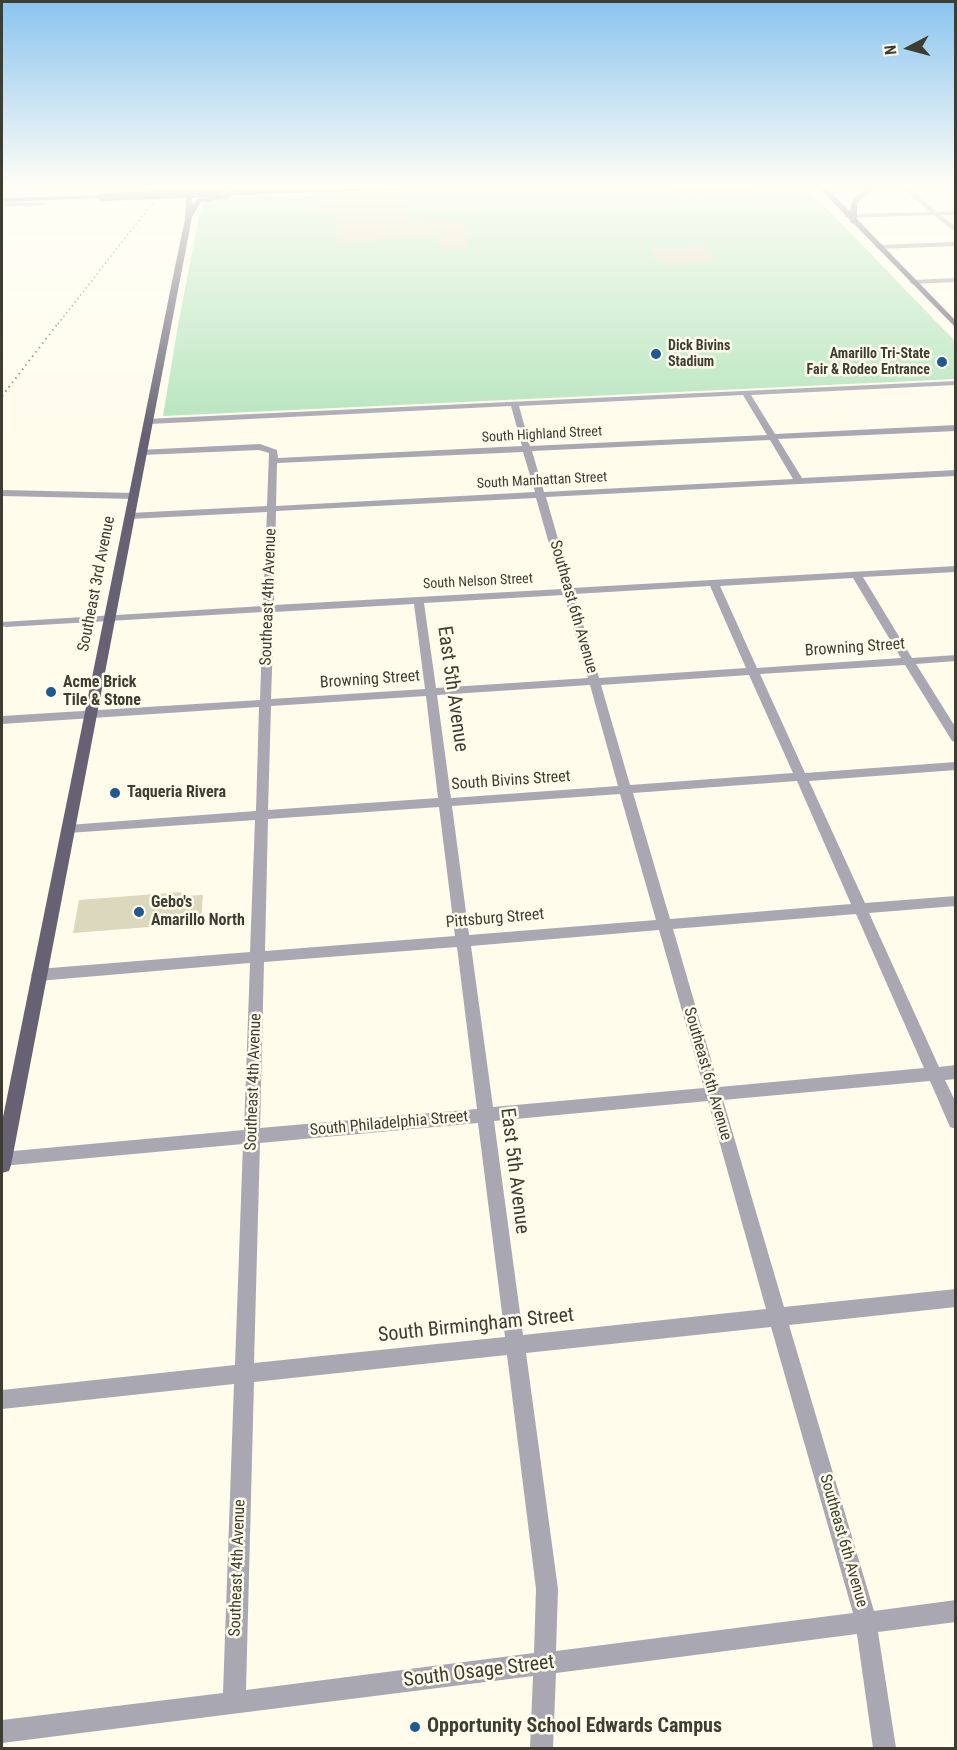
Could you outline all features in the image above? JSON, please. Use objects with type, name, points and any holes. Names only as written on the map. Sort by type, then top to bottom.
[{"type":"main road","name":"Southeast 3rd Avenue","points":[[2,1161],[179,269]]},
{"type":"main road","points":[[899,269],[956,326]]},
{"type":"street","points":[[912,282],[956,280]]},
{"type":"street","points":[[149,421],[956,383]]},
{"type":"street","points":[[746,393],[799,481]]},
{"type":"street","name":"Southeast 6th Avenue","points":[[514,404],[866,1622],[885,1749]]},
{"type":"street","name":"South Highland Street","points":[[273,461],[956,428]]},
{"type":"street","points":[[142,452],[260,447],[274,452],[273,461]]},
{"type":"street","name":"Southeast 4th Avenue","points":[[234,1703],[273,461]]},
{"type":"street","name":"South Manhattan Street","points":[[130,516],[956,473]]},
{"type":"street","points":[[2,493],[134,496]]},
{"type":"street","name":"South Nelson Street","points":[[6,624],[956,569]]},
{"type":"street","points":[[856,575],[956,738]]},
{"type":"street","points":[[714,584],[956,1122]]},
{"type":"street","name":"East 5th Avenue","points":[[419,601],[547,1589],[542,1749]]},
{"type":"street","name":"Browning Street","points":[[2,720],[956,658]]},
{"type":"street","name":"South Bivins Street","points":[[68,830],[956,766]]},
{"type":"street","name":"Pittsburg Street","points":[[38,975],[956,901]]},
{"type":"street","name":"South Philadelphia Street","points":[[2,1161],[956,1072]]},
{"type":"street","name":"South Birmingham Street","points":[[2,1399],[956,1298]]},
{"type":"street","name":"South Osage Street","points":[[2,1732],[956,1611]]},
{"type":"green space","points":[[189,269],[885,269],[955,341],[955,379],[163,416]]},
{"type":"building","name":"Gebo's Amarillo North","points":[[181,892],[181,896],[203,895],[201,923],[73,933],[79,900]]},
{"type":"railway","points":[[58,324],[101,269]]},
{"type":"railway","points":[[2,396],[59,322]]},
{"type":"place","name":"Dick Bivins Stadium","points":[[656,354]]},
{"type":"place","name":"Amarillo Tri-State Fair & Rodeo Entrance","points":[[942,362]]},
{"type":"place","name":"Acme Brick Tile & Stone","points":[[51,692]]},
{"type":"place","name":"Taqueria Rivera","points":[[115,793]]},
{"type":"place","name":"Gebo's Amarillo North","points":[[139,912]]},
{"type":"place","name":"Opportunity School Edwards Campus","points":[[415,1727]]}]
